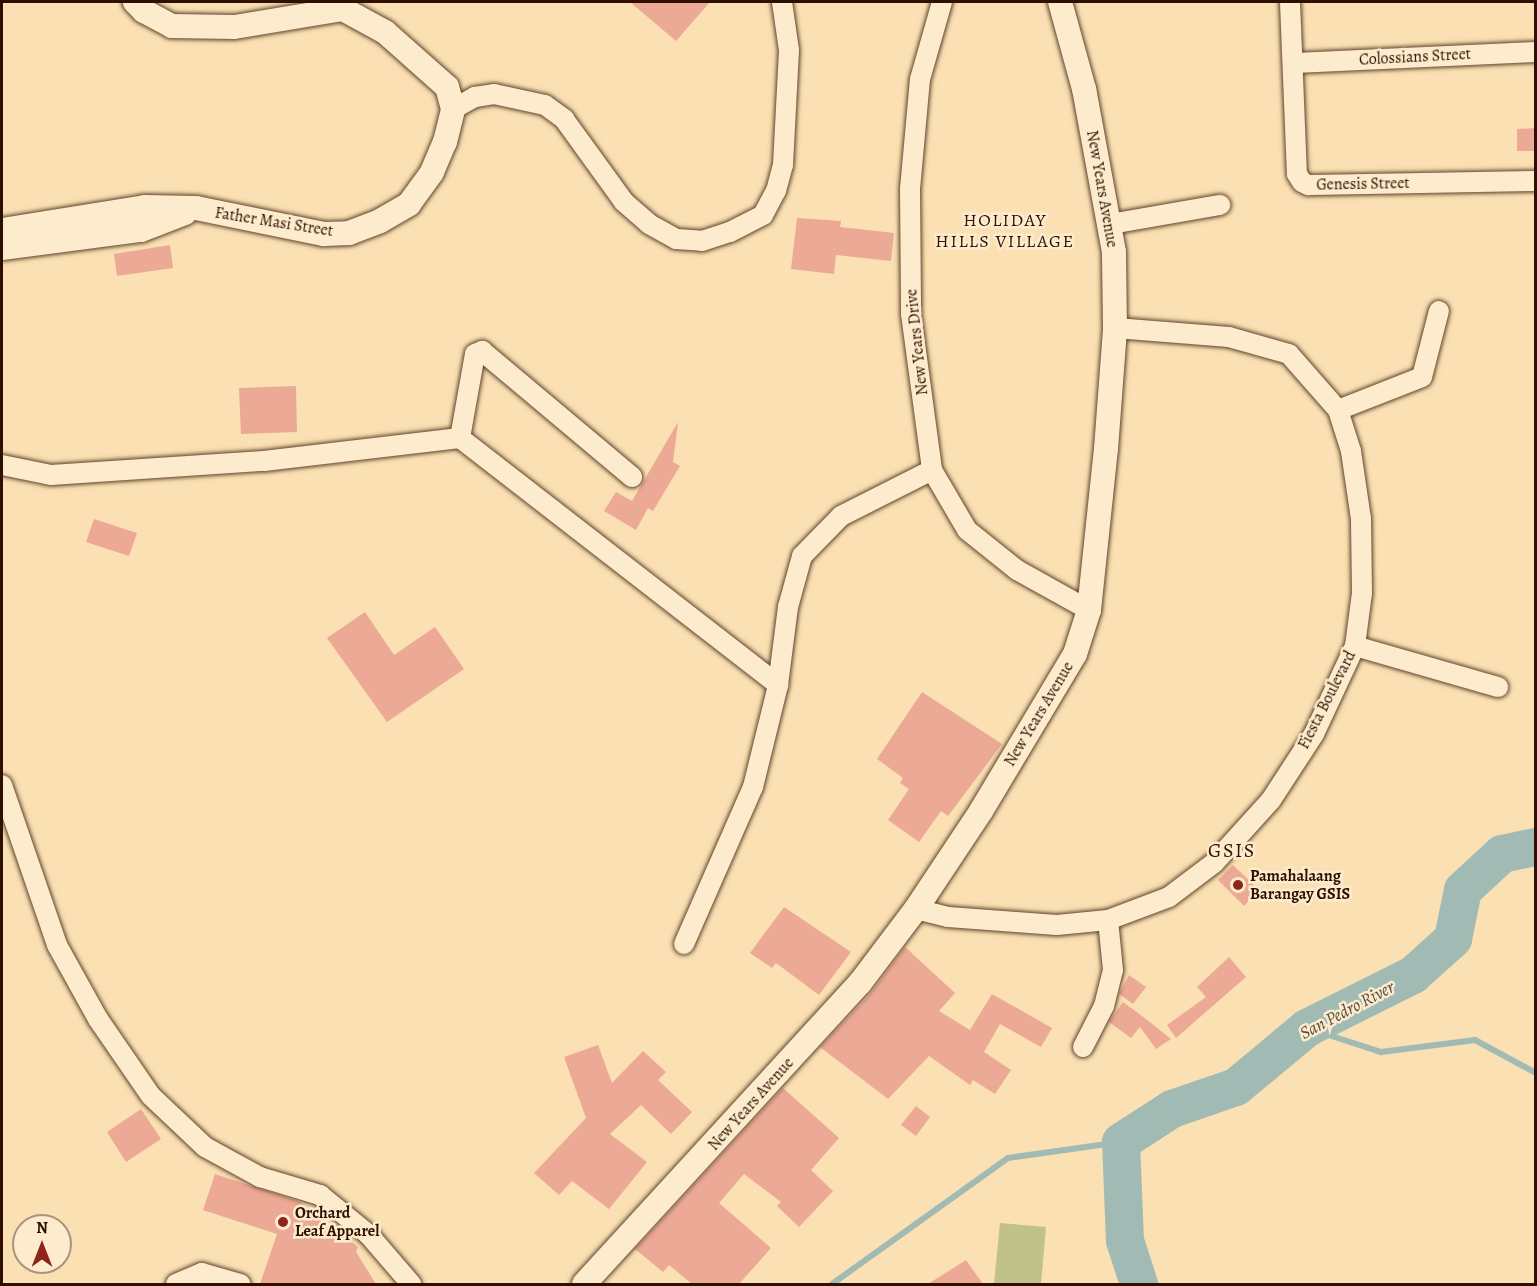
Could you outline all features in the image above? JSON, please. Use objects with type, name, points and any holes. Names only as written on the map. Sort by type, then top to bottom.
[{"type":"street","points":[[135,2],[144,11],[172,26],[234,27],[346,5],[429,68],[447,87],[453,109],[475,97],[494,94],[545,105],[564,119],[624,202],[649,224],[676,239],[702,241],[730,232],[763,215],[776,191],[783,165],[789,51],[782,2]]},
{"type":"street","name":"New Years Drive","points":[[942,2],[920,79],[910,189],[911,314],[932,470],[967,530],[1017,570],[1089,610]]},
{"type":"street","name":"New Years Avenue","points":[[584,1284],[860,983],[916,909],[1050,698],[1075,654],[1089,610],[1115,328],[1111,224],[1084,89],[1060,2]]},
{"type":"street","name":"Genesis Street","points":[[1290,2],[1297,174],[1308,185],[1536,181]]},
{"type":"street","name":"Colossians Street","points":[[1294,63],[1536,52]]},
{"type":"street","name":"Father Masi Street","points":[[2,230],[145,207],[196,208],[324,234],[349,233],[380,221],[409,204],[432,172],[445,142],[453,109]]},
{"type":"street","points":[[1111,224],[1220,205]]},
{"type":"street","name":"Father Masi Street","points":[[2,248],[141,230],[196,208]]},
{"type":"street","points":[[1338,410],[1422,377],[1439,311]]},
{"type":"street","name":"Fiesta Boulevard","points":[[916,909],[948,917],[1009,924],[1057,925],[1108,920],[1169,897],[1214,863],[1271,800],[1314,734],[1355,646],[1362,593],[1361,519],[1351,451],[1338,410],[1289,354],[1229,337],[1115,328]]},
{"type":"street","points":[[460,438],[475,354],[482,351],[632,477]]},
{"type":"street","points":[[2,465],[51,476],[264,460],[460,438],[778,685]]},
{"type":"street","points":[[684,944],[753,787],[778,685],[789,607],[802,556],[842,516],[932,470]]},
{"type":"street","points":[[1355,646],[1498,687]]},
{"type":"street","points":[[2,785],[57,945],[98,1019],[151,1096],[205,1148],[260,1177],[321,1195],[369,1235],[411,1284]]},
{"type":"street","points":[[1083,1047],[1104,1006],[1113,970],[1108,920]]},
{"type":"street","points":[[176,1284],[202,1273],[240,1284]]},
{"type":"green space","points":[[1000,1223],[1046,1227],[1041,1284],[994,1284]]},
{"type":"building","points":[[630,2],[710,2],[676,41]]},
{"type":"building","points":[[1536,128],[1536,151],[1517,151],[1517,129]]},
{"type":"building","points":[[797,218],[841,221],[840,227],[894,233],[891,261],[836,255],[834,274],[791,269]]},
{"type":"building","points":[[170,245],[173,268],[117,276],[114,254]]},
{"type":"building","points":[[296,386],[297,432],[241,434],[239,388]]},
{"type":"building","points":[[678,422],[673,462],[680,466],[653,511],[648,508],[636,530],[604,511],[616,492],[632,501]]},
{"type":"building","points":[[94,519],[137,533],[129,556],[86,542]]},
{"type":"building","points":[[365,612],[394,655],[435,627],[464,669],[387,722],[327,638]]},
{"type":"building","points":[[922,692],[1002,744],[948,816],[941,811],[919,842],[888,820],[909,789],[900,783],[903,778],[877,759]]},
{"type":"building","name":"Pamahalaang Barangay GSIS","points":[[1233,865],[1259,890],[1244,906],[1218,880]]},
{"type":"building","points":[[784,907],[851,952],[819,995],[776,963],[772,968],[750,953]]},
{"type":"building","points":[[905,947],[955,993],[939,1011],[970,1030],[992,994],[1052,1028],[1041,1047],[1000,1024],[984,1052],[1011,1070],[995,1094],[973,1080],[970,1085],[929,1056],[888,1099],[820,1047],[871,993]]},
{"type":"building","points":[[1229,957],[1246,977],[1176,1038],[1167,1025],[1206,997],[1197,987]]},
{"type":"building","points":[[1129,975],[1146,987],[1133,1004],[1119,994]]},
{"type":"building","points":[[1123,1002],[1171,1039],[1156,1049],[1140,1027],[1131,1038],[1109,1022]]},
{"type":"building","points":[[598,1045],[612,1083],[643,1051],[666,1072],[658,1080],[692,1112],[671,1134],[641,1105],[610,1134],[647,1162],[609,1209],[572,1181],[559,1195],[534,1173],[586,1118],[564,1057]]},
{"type":"building","points":[[783,1088],[839,1138],[811,1170],[833,1191],[799,1227],[777,1206],[781,1202],[744,1174],[719,1203],[771,1248],[739,1284],[692,1284],[669,1265],[663,1272],[635,1249]]},
{"type":"building","points":[[916,1106],[930,1117],[916,1136],[901,1125]]},
{"type":"building","points":[[141,1109],[161,1139],[126,1162],[107,1132]]},
{"type":"building","name":"Orchard Leaf Apparel","points":[[215,1174],[300,1202],[358,1247],[356,1252],[376,1284],[260,1284],[277,1234],[203,1210]]},
{"type":"building","points":[[966,1260],[983,1284],[928,1284]]},
{"type":"waterway","name":"San Pedro River","points":[[1139,1284],[1125,1241],[1121,1142],[1172,1109],[1236,1087],[1307,1028],[1413,975],[1453,939],[1463,890],[1502,854],[1536,847]]},
{"type":"waterway","points":[[1307,1028],[1381,1052],[1475,1040],[1536,1073]]},
{"type":"waterway","points":[[832,1284],[1008,1158],[1121,1142]]},
{"type":"place","name":"Pamahalaang Barangay GSIS","points":[[1238,885]]},
{"type":"place","name":"Orchard Leaf Apparel","points":[[283,1222]]},
{"type":"district","name":"HOLIDAY HILLS VILLAGE","points":[[1005,231]]},
{"type":"district","name":"GSIS","points":[[1232,850]]}]
